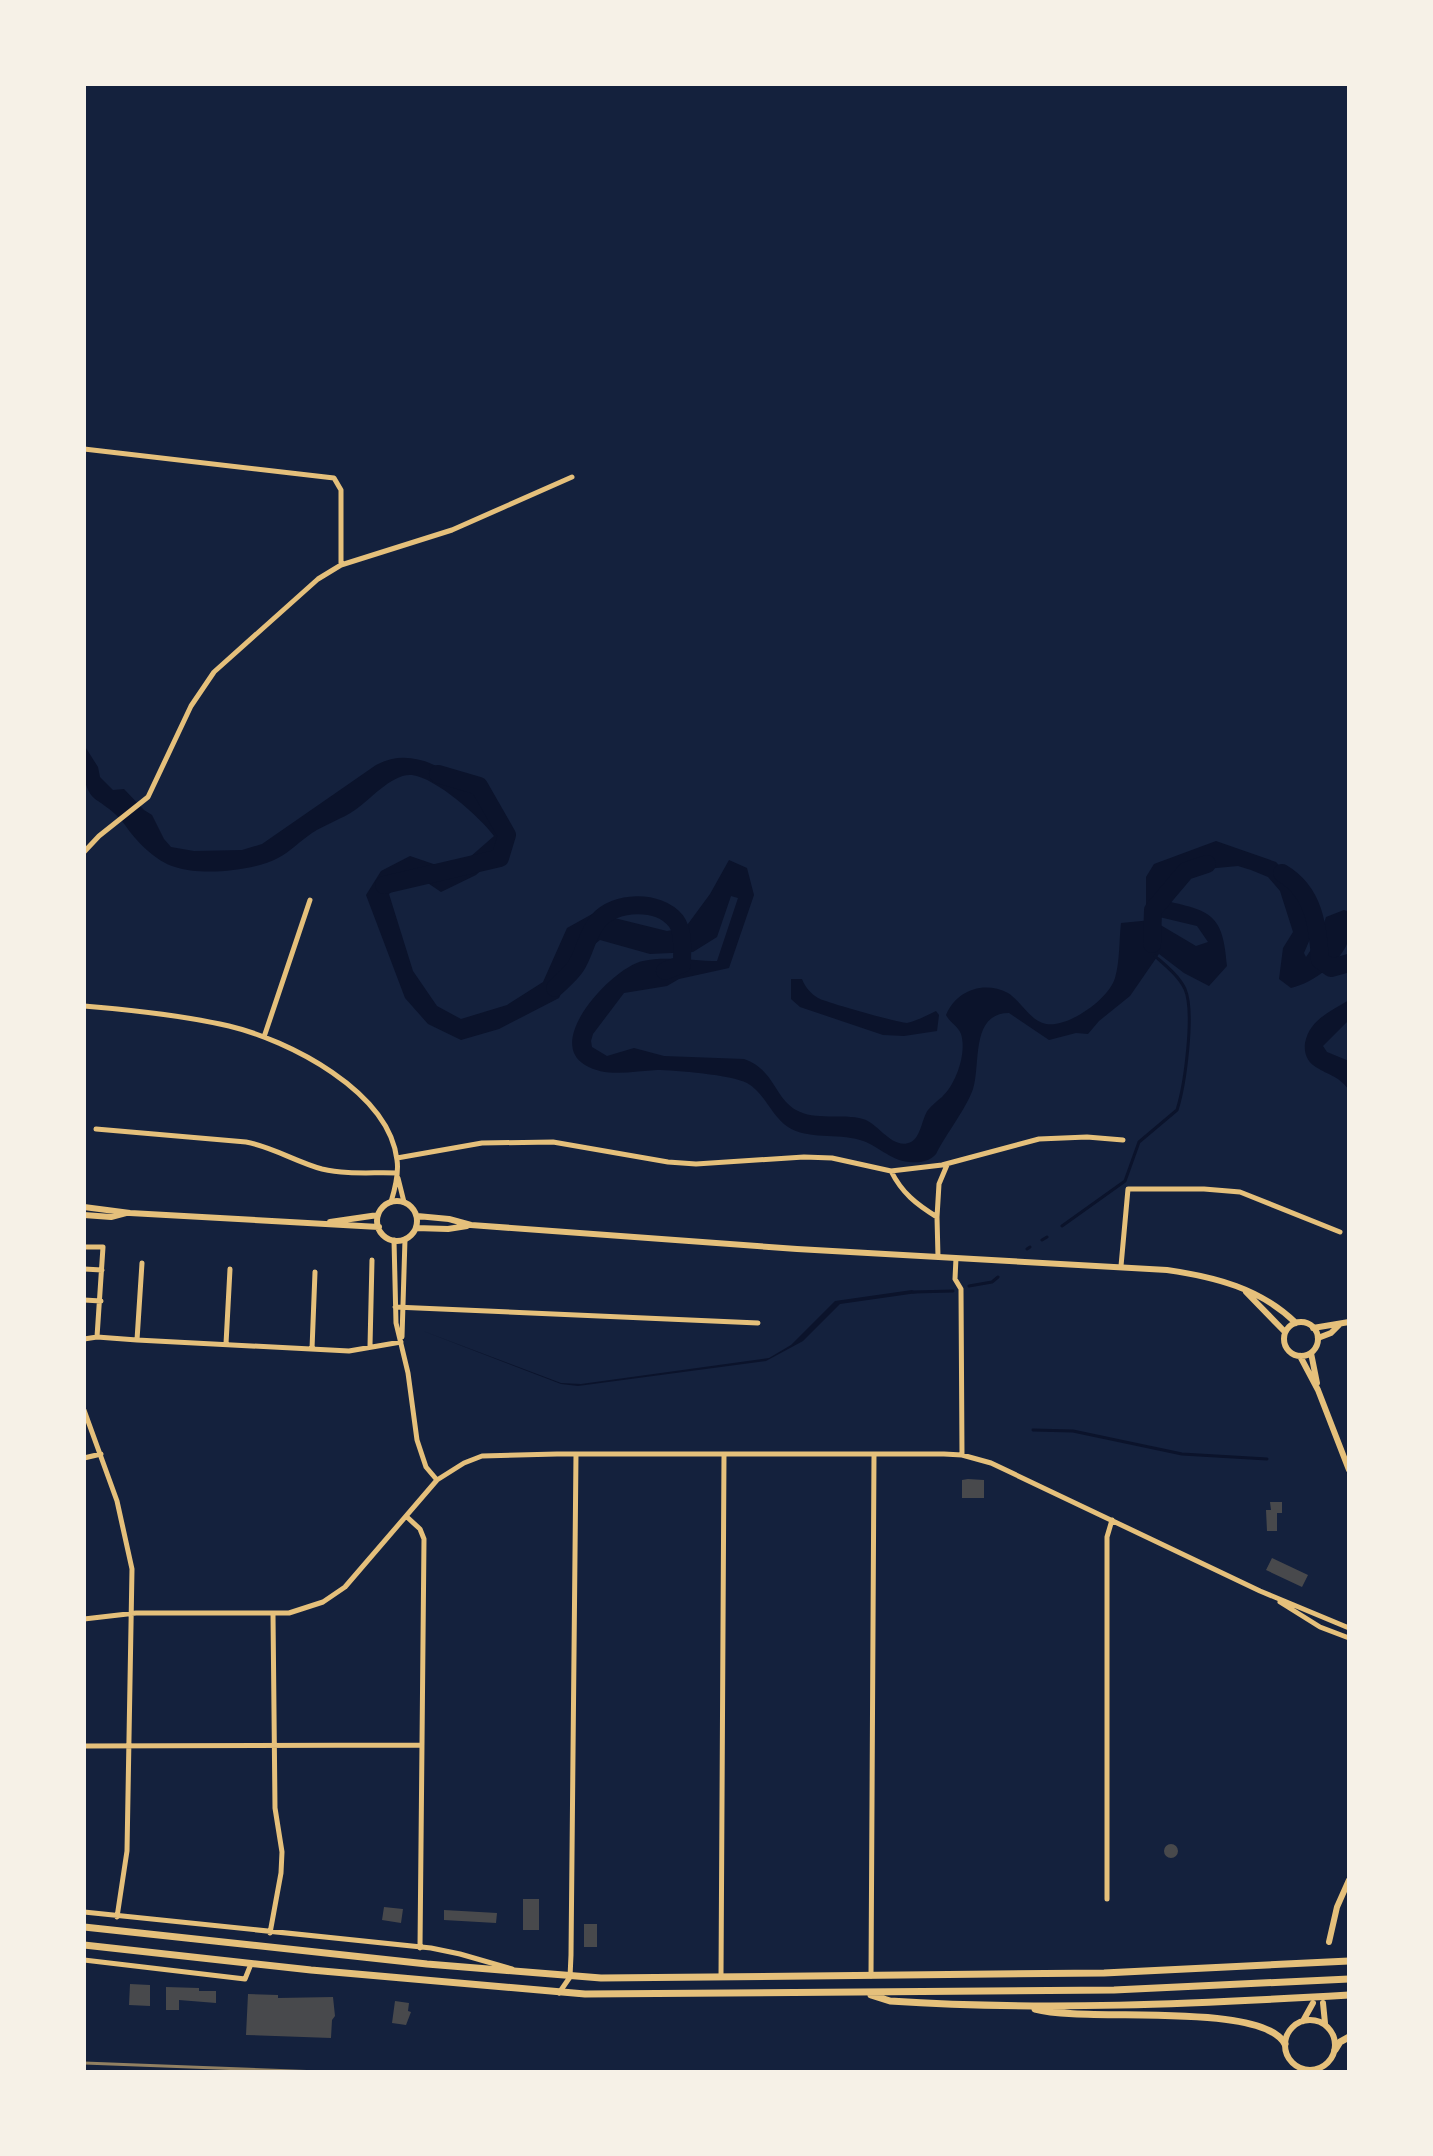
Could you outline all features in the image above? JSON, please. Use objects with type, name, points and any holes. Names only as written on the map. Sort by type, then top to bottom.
[{"type":"main road","points":[[84,1207],[130,1213],[326,1223],[378,1215],[391,1202],[404,1202],[417,1216],[416,1228],[405,1239],[388,1238],[379,1227],[378,1215]]},
{"type":"main road","points":[[84,1215],[111,1217],[130,1213]]},
{"type":"main road","points":[[417,1216],[471,1225],[938,1257],[1121,1266],[1200,1274],[1269,1300],[1296,1323]]},
{"type":"main road","points":[[326,1223],[340,1227],[379,1227]]},
{"type":"main road","points":[[416,1228],[448,1229],[471,1225]]},
{"type":"main road","points":[[1244,1289],[1285,1332]]},
{"type":"main road","points":[[1302,1322],[1313,1328],[1318,1338],[1311,1353],[1300,1356],[1288,1351],[1284,1345],[1285,1332],[1302,1322]]},
{"type":"main road","points":[[1313,1328],[1349,1322]]},
{"type":"main road","points":[[1318,1338],[1331,1333],[1339,1325]]},
{"type":"main road","points":[[1311,1353],[1318,1390]]},
{"type":"main road","points":[[1300,1356],[1318,1390],[1349,1470]]},
{"type":"main road","points":[[1329,1942],[1337,1907],[1349,1880]]},
{"type":"main road","points":[[84,1927],[570,1977],[1104,1973],[1346,1961]]},
{"type":"main road","points":[[84,1945],[559,1993],[1143,1990],[1349,1979]]},
{"type":"main road","points":[[866,1993],[890,2001],[1025,2006],[1182,2004],[1349,1995]]},
{"type":"main road","points":[[1285,2044],[1289,2032],[1308,2016],[1313,2003]]},
{"type":"main road","points":[[1323,2003],[1322,2016],[1334,2037],[1335,2050]]},
{"type":"main road","points":[[1025,2006],[1048,2012],[1232,2018],[1279,2035],[1293,2062],[1308,2070],[1324,2065],[1340,2042],[1349,2037]]},
{"type":"main road","points":[[1303,2021],[1316,2020],[1327,2026]]},
{"type":"street","points":[[84,449],[334,478],[341,490],[341,565]]},
{"type":"street","points":[[84,852],[99,836],[141,805],[157,781],[191,706],[214,672],[318,579],[341,565],[452,530],[572,477]]},
{"type":"street","points":[[264,1037],[310,900]]},
{"type":"street","points":[[84,1006],[185,1017],[231,1027],[264,1037],[320,1065],[345,1081],[366,1101],[391,1139],[397,1158],[391,1202]]},
{"type":"street","points":[[96,1129],[246,1142],[263,1145],[321,1169],[341,1173],[397,1173]]},
{"type":"street","points":[[397,1158],[482,1143],[537,1141],[579,1145],[668,1162],[696,1164],[832,1158],[891,1171],[947,1164],[1039,1139],[1087,1137],[1123,1140]]},
{"type":"street","points":[[938,1257],[939,1184],[947,1164]]},
{"type":"street","points":[[891,1171],[899,1187],[913,1202],[937,1217]]},
{"type":"street","points":[[397,1173],[404,1202]]},
{"type":"street","points":[[1121,1266],[1128,1189],[1240,1192],[1340,1232]]},
{"type":"street","points":[[401,1342],[405,1307],[405,1239]]},
{"type":"street","points":[[394,1240],[395,1307],[417,1440],[426,1467],[437,1480]]},
{"type":"street","points":[[84,1247],[103,1247],[97,1337]]},
{"type":"street","points":[[956,1258],[955,1279],[961,1289],[962,1455]]},
{"type":"street","points":[[370,1346],[372,1260]]},
{"type":"street","points":[[137,1340],[142,1263]]},
{"type":"street","points":[[84,1269],[102,1270]]},
{"type":"street","points":[[226,1344],[230,1269]]},
{"type":"street","points":[[312,1349],[315,1272]]},
{"type":"street","points":[[84,1300],[101,1301]]},
{"type":"street","points":[[395,1307],[758,1323]]},
{"type":"street","points":[[84,1339],[97,1337],[349,1351],[401,1342]]},
{"type":"street","points":[[84,1410],[129,1546],[132,1569],[127,1851],[117,1917]]},
{"type":"street","points":[[84,1458],[101,1454]]},
{"type":"street","points":[[559,1993],[570,1977],[576,1454]]},
{"type":"street","points":[[721,1978],[724,1454]]},
{"type":"street","points":[[871,1976],[874,1454]]},
{"type":"street","points":[[84,1619],[131,1613],[273,1614],[303,1610],[337,1594],[437,1480],[482,1456],[874,1454],[962,1455],[991,1463],[1276,1599],[1349,1628]]},
{"type":"street","points":[[407,1517],[420,1529],[424,1539],[420,1948]]},
{"type":"street","points":[[1107,1899],[1107,1537],[1112,1520]]},
{"type":"street","points":[[1276,1599],[1325,1629],[1349,1638]]},
{"type":"street","points":[[270,1933],[281,1864],[275,1808],[273,1614]]},
{"type":"street","points":[[1325,1629],[1329,1620]]},
{"type":"street","points":[[84,1746],[422,1745]]},
{"type":"street","points":[[84,1912],[420,1948],[460,1954],[524,1973]]},
{"type":"street","points":[[84,1960],[245,1979],[251,1964]]},
{"type":"water","points":[[84,745],[98,767],[100,777],[113,790],[124,789],[152,815],[171,847],[194,851],[242,850],[262,844],[376,765],[394,759],[412,758],[430,763],[463,782],[507,819],[508,845],[476,875],[441,892],[413,873],[389,894],[413,971],[437,1006],[461,1019],[507,1005],[543,982],[567,928],[594,913],[667,931],[685,928],[710,894],[729,860],[747,868],[754,895],[729,968],[679,979],[667,986],[624,993],[593,1034],[592,1047],[607,1056],[634,1048],[664,1056],[744,1059],[762,1069],[796,1110],[812,1115],[863,1119],[892,1140],[904,1144],[914,1140],[928,1110],[947,1091],[956,1076],[962,1042],[960,1031],[946,1015],[963,994],[980,988],[999,989],[1013,997],[1035,1019],[1055,1024],[1076,1017],[1096,1003],[1111,986],[1118,965],[1121,923],[1152,920],[1196,946],[1208,942],[1197,926],[1155,916],[1146,908],[1146,877],[1154,864],[1216,841],[1276,862],[1297,884],[1313,932],[1304,953],[1306,957],[1319,938],[1326,917],[1344,910],[1349,912],[1350,936],[1340,955],[1326,970],[1291,988],[1279,979],[1283,948],[1293,932],[1280,891],[1268,877],[1238,866],[1184,871],[1161,889],[1162,900],[1203,912],[1218,925],[1227,966],[1209,986],[1184,973],[1159,954],[1130,996],[1088,1034],[1076,1033],[1049,1040],[1009,1013],[997,1015],[983,1031],[973,1089],[961,1113],[933,1157],[909,1162],[860,1140],[796,1131],[777,1117],[753,1087],[740,1080],[677,1071],[602,1071],[585,1065],[574,1054],[572,1039],[588,1006],[616,976],[631,966],[660,959],[717,961],[738,898],[731,896],[717,937],[693,952],[650,954],[600,940],[579,957],[559,998],[499,1029],[461,1040],[428,1024],[405,998],[366,895],[381,871],[410,856],[454,871],[494,836],[457,800],[422,778],[404,776],[389,783],[350,813],[317,830],[282,856],[255,866],[227,871],[186,870],[153,855],[116,814],[92,796],[84,776]]},
{"type":"water","points":[[791,979],[802,979],[811,992],[823,1000],[901,1022],[911,1022],[936,1011],[939,1015],[937,1031],[904,1036],[883,1035],[800,1007],[791,999]]},
{"type":"water","points":[[1349,1000],[1349,1020],[1323,1046],[1327,1052],[1349,1061],[1349,1090],[1311,1063],[1305,1046],[1316,1022]]},
{"type":"water","points":[[912,1290],[917,1293],[840,1304],[803,1341],[766,1361],[578,1386],[561,1384],[423,1331],[561,1383],[581,1384],[769,1358],[791,1345],[835,1301]]},
{"type":"building","points":[[962,1480],[984,1480],[984,1498],[962,1498]]},
{"type":"building","points":[[1270,1502],[1282,1502],[1282,1513],[1277,1513],[1277,1531],[1267,1531],[1266,1510],[1271,1510]]},
{"type":"building","points":[[1272,1558],[1308,1575],[1302,1587],[1266,1570]]},
{"type":"building","points":[[1171,1844],[1178,1851],[1171,1858],[1164,1851]]},
{"type":"building","points":[[523,1899],[539,1899],[539,1930],[523,1930]]},
{"type":"building","points":[[384,1907],[403,1909],[401,1923],[382,1920]]},
{"type":"building","points":[[444,1910],[497,1913],[496,1923],[444,1920]]},
{"type":"building","points":[[584,1924],[597,1924],[597,1947],[584,1947]]},
{"type":"building","points":[[130,1984],[150,1985],[150,2006],[129,2005]]},
{"type":"building","points":[[166,1987],[216,1991],[216,2003],[179,2000],[179,2010],[166,2010]]},
{"type":"building","points":[[248,1994],[278,1995],[278,1998],[333,1997],[335,2016],[331,2038],[246,2035]]},
{"type":"building","points":[[395,2001],[409,2003],[408,2011],[411,2012],[406,2025],[392,2023]]},
{"type":"waterway","points":[[384,885],[500,858],[507,835],[479,786],[438,774]]},
{"type":"waterway","points":[[1152,944],[1153,910],[1186,871],[1207,864]]},
{"type":"waterway","points":[[1282,873],[1308,900],[1316,923],[1320,960],[1331,968],[1349,963]]},
{"type":"waterway","points":[[555,988],[576,966],[598,921],[605,914],[625,906],[659,909],[679,925],[682,964],[665,971]]},
{"type":"waterway","points":[[1062,1226],[1125,1181],[1139,1142],[1177,1110],[1188,1049],[1188,1000],[1179,980],[1155,956]]},
{"type":"waterway","points":[[1042,1240],[1047,1237]]},
{"type":"waterway","points":[[969,1286],[992,1282],[998,1277]]},
{"type":"waterway","points":[[913,1292],[953,1291]]},
{"type":"waterway","points":[[1033,1430],[1073,1431],[1182,1454],[1267,1459]]},
{"type":"railway","points":[[84,2063],[320,2072]]}]
